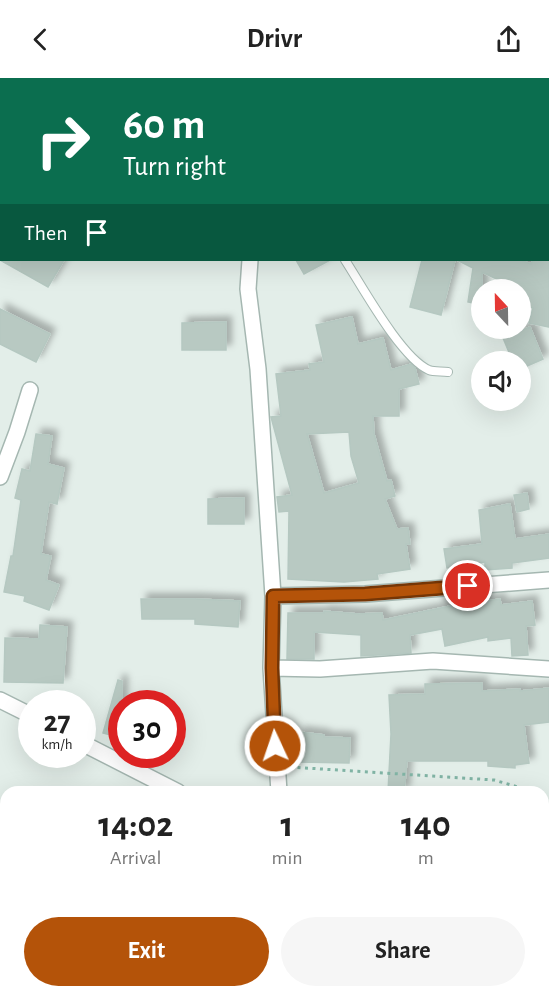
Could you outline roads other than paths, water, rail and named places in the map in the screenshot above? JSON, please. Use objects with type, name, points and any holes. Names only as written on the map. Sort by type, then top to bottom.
[{"type":"street","points":[[250,261],[248,288],[258,369],[273,596],[272,668],[278,786]]},
{"type":"street","points":[[0,477],[30,390]]},
{"type":"street","points":[[273,596],[365,594],[549,580]]},
{"type":"street","points":[[272,668],[320,669],[433,661],[549,669]]},
{"type":"street","points":[[0,700],[18,709]]},
{"type":"street","points":[[96,750],[166,786]]},
{"type":"lane","points":[[346,261],[411,357],[429,370],[447,372]]}]
